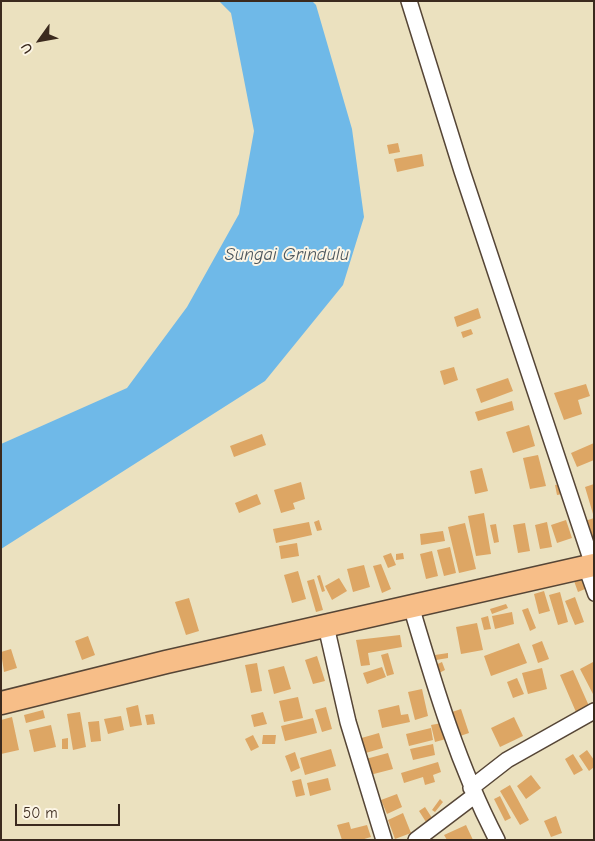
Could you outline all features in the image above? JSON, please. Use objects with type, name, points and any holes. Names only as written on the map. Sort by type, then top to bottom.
[{"type":"main road","points":[[1,702],[590,566]]},
{"type":"street","points":[[409,1],[590,566],[594,595]]},
{"type":"street","points":[[411,606],[441,708],[473,792],[497,840]]},
{"type":"street","points":[[326,626],[348,722],[384,840]]},
{"type":"street","points":[[416,840],[473,792],[507,760],[594,711]]},
{"type":"water","name":"Sungai Grindulu","points":[[219,1],[312,1],[316,5],[352,129],[364,217],[343,285],[265,381],[1,549],[1,444],[127,388],[187,307],[239,214],[254,131],[231,13]]},
{"type":"building","points":[[398,143],[400,152],[389,154],[387,145]]},
{"type":"building","points":[[422,154],[424,166],[397,172],[394,159]]},
{"type":"building","points":[[478,308],[481,318],[457,327],[454,317]]},
{"type":"building","points":[[471,329],[473,334],[463,338],[461,332]]},
{"type":"building","points":[[454,367],[458,380],[444,385],[440,371]]},
{"type":"building","points":[[508,378],[513,391],[481,403],[476,389]]},
{"type":"building","points":[[586,384],[590,396],[578,400],[582,414],[564,420],[554,393]]},
{"type":"building","points":[[512,401],[514,410],[478,421],[475,412]]},
{"type":"building","points":[[529,425],[535,446],[513,453],[506,432]]},
{"type":"building","points":[[262,434],[266,445],[234,457],[230,446]]},
{"type":"building","points":[[594,443],[594,460],[577,467],[571,453]]},
{"type":"building","points":[[538,455],[546,486],[530,489],[523,458]]},
{"type":"building","points":[[482,468],[488,491],[475,494],[470,471]]},
{"type":"building","points":[[301,482],[305,499],[293,503],[295,509],[281,513],[274,490]]},
{"type":"building","points":[[561,484],[563,494],[557,495],[555,485]]},
{"type":"building","points":[[594,484],[594,514],[593,514],[585,487]]},
{"type":"building","points":[[257,494],[261,504],[239,513],[235,503]]},
{"type":"building","points":[[484,513],[491,554],[476,556],[468,516]]},
{"type":"building","points":[[594,518],[594,538],[591,539],[585,521]]},
{"type":"building","points":[[319,520],[322,530],[317,531],[314,522]]},
{"type":"building","points":[[566,520],[572,538],[557,543],[551,525]]},
{"type":"building","points":[[309,522],[312,535],[276,543],[273,529]]},
{"type":"building","points":[[547,522],[552,547],[540,549],[535,525]]},
{"type":"building","points":[[465,523],[476,569],[459,573],[448,527]]},
{"type":"building","points":[[525,523],[530,551],[518,553],[513,525]]},
{"type":"building","points":[[496,524],[499,542],[494,543],[490,525]]},
{"type":"building","points":[[443,531],[445,541],[421,545],[420,534]]},
{"type":"building","points":[[297,543],[299,556],[281,559],[279,546]]},
{"type":"building","points":[[450,547],[456,573],[444,576],[437,550]]},
{"type":"building","points":[[432,551],[438,576],[426,579],[420,554]]},
{"type":"building","points":[[391,553],[396,565],[388,568],[383,556]]},
{"type":"building","points":[[403,553],[404,559],[396,560],[396,554]]},
{"type":"building","points":[[381,564],[391,589],[382,593],[373,566]]},
{"type":"building","points":[[364,565],[370,587],[353,592],[347,569]]},
{"type":"building","points":[[298,571],[306,599],[292,603],[284,575]]},
{"type":"building","points":[[320,575],[325,591],[322,592],[317,576]]},
{"type":"building","points":[[339,578],[347,591],[332,600],[325,586]]},
{"type":"building","points":[[581,578],[585,589],[578,592],[574,581]]},
{"type":"building","points":[[314,579],[323,610],[316,612],[307,581]]},
{"type":"building","points":[[544,591],[550,611],[539,614],[534,594]]},
{"type":"building","points":[[560,592],[568,622],[558,625],[549,595]]},
{"type":"building","points":[[575,597],[584,622],[575,625],[565,601]]},
{"type":"building","points":[[189,598],[199,631],[186,635],[175,602]]},
{"type":"building","points":[[506,604],[508,608],[492,614],[490,609]]},
{"type":"building","points":[[528,608],[536,628],[530,631],[522,610]]},
{"type":"building","points":[[512,612],[514,624],[495,629],[492,616]]},
{"type":"building","points":[[488,616],[491,629],[484,630],[481,618]]},
{"type":"building","points":[[477,623],[483,650],[461,654],[456,627]]},
{"type":"building","points":[[400,635],[402,647],[368,653],[370,665],[361,666],[356,640]]},
{"type":"building","points":[[88,636],[95,655],[82,660],[75,641]]},
{"type":"building","points":[[542,641],[549,659],[538,663],[532,645]]},
{"type":"building","points":[[519,643],[527,663],[491,676],[484,656]]},
{"type":"building","points":[[11,649],[17,668],[4,672],[1,652]]},
{"type":"building","points":[[388,653],[394,674],[387,676],[381,655]]},
{"type":"building","points":[[448,653],[448,658],[436,660],[435,655]]},
{"type":"building","points":[[317,656],[325,681],[313,684],[305,660]]},
{"type":"building","points":[[442,662],[445,670],[435,675],[431,667]]},
{"type":"building","points":[[593,662],[594,664],[594,696],[580,669]]},
{"type":"building","points":[[257,663],[262,691],[251,693],[245,665]]},
{"type":"building","points":[[284,666],[291,689],[274,694],[268,670]]},
{"type":"building","points":[[382,667],[386,677],[367,684],[363,673]]},
{"type":"building","points":[[542,668],[547,689],[528,694],[522,673]]},
{"type":"building","points":[[573,670],[589,706],[576,712],[560,675]]},
{"type":"building","points":[[517,678],[524,694],[513,698],[507,682]]},
{"type":"building","points":[[422,689],[428,716],[415,720],[408,692]]},
{"type":"building","points":[[298,697],[303,718],[284,722],[279,701]]},
{"type":"building","points":[[138,705],[142,725],[130,727],[126,708]]},
{"type":"building","points":[[399,705],[401,715],[408,714],[410,722],[382,728],[378,710]]},
{"type":"building","points":[[326,707],[332,729],[322,732],[315,710]]},
{"type":"building","points":[[461,709],[469,733],[460,736],[452,712]]},
{"type":"building","points":[[43,710],[45,718],[26,723],[24,715]]},
{"type":"building","points":[[80,712],[86,747],[73,750],[67,714]]},
{"type":"building","points":[[263,712],[267,724],[254,727],[251,715]]},
{"type":"building","points":[[153,714],[155,724],[147,725],[145,715]]},
{"type":"building","points":[[121,716],[124,730],[108,734],[104,719]]},
{"type":"building","points":[[12,717],[19,750],[1,754],[1,720]]},
{"type":"building","points":[[514,717],[523,736],[500,747],[491,728]]},
{"type":"building","points":[[313,718],[317,733],[285,741],[281,726]]},
{"type":"building","points":[[99,721],[101,741],[91,742],[88,722]]},
{"type":"building","points":[[442,723],[446,739],[435,742],[431,725]]},
{"type":"building","points":[[51,725],[56,747],[34,752],[29,730]]},
{"type":"building","points":[[431,728],[433,740],[409,746],[406,734]]},
{"type":"building","points":[[379,733],[383,748],[362,754],[358,739]]},
{"type":"building","points":[[253,735],[259,747],[251,751],[245,739]]},
{"type":"building","points":[[263,735],[276,735],[275,744],[262,744]]},
{"type":"building","points":[[68,738],[68,749],[62,749],[62,739]]},
{"type":"building","points":[[433,744],[435,755],[413,760],[410,749]]},
{"type":"building","points":[[331,749],[336,766],[305,775],[300,758]]},
{"type":"building","points":[[587,750],[594,760],[594,767],[589,771],[579,756]]},
{"type":"building","points":[[295,752],[300,768],[291,772],[285,756]]},
{"type":"building","points":[[388,753],[393,769],[366,776],[362,760]]},
{"type":"building","points":[[573,754],[583,770],[574,775],[565,759]]},
{"type":"building","points":[[438,762],[441,772],[433,775],[435,782],[425,785],[423,777],[404,783],[401,773]]},
{"type":"building","points":[[531,775],[541,788],[526,799],[517,786]]},
{"type":"building","points":[[328,778],[331,790],[310,796],[307,783]]},
{"type":"building","points":[[301,779],[305,795],[296,797],[292,781]]},
{"type":"building","points":[[510,785],[529,820],[520,825],[500,791]]},
{"type":"building","points":[[397,794],[402,807],[387,814],[381,800]]},
{"type":"building","points":[[500,796],[511,818],[505,821],[494,799]]},
{"type":"building","points":[[440,799],[443,802],[435,812],[432,810]]},
{"type":"building","points":[[425,807],[432,818],[426,822],[419,811]]},
{"type":"building","points":[[403,813],[411,833],[395,839],[388,820]]},
{"type":"building","points":[[556,816],[562,833],[551,837],[544,821]]},
{"type":"building","points":[[349,822],[351,829],[367,825],[371,837],[361,840],[342,840],[337,825]]},
{"type":"building","points":[[466,825],[473,840],[447,840],[444,835]]}]
